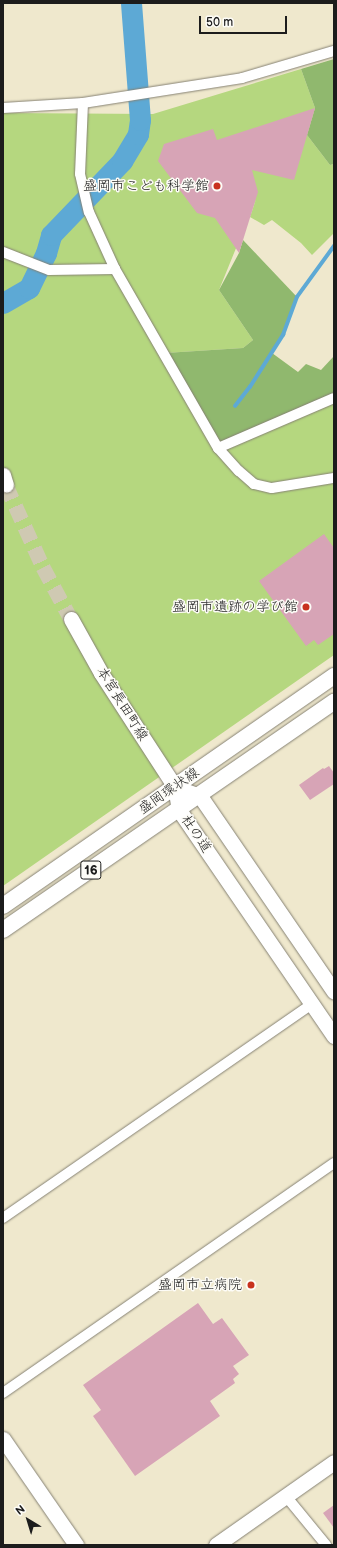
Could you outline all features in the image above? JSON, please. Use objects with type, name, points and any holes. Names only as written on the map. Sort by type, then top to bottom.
[{"type":"main road","name":"本宮長田町線","points":[[71,619],[105,679],[176,787]]},
{"type":"main road","name":"盛岡環状線","points":[[3,906],[334,676]]},
{"type":"main road","name":"盛岡環状線","points":[[3,930],[200,796],[334,702]]},
{"type":"main road","name":"杜の道","points":[[334,991],[200,796],[176,787],[179,810],[334,1036]]},
{"type":"main road","points":[[3,1439],[76,1545]]},
{"type":"main road","points":[[216,1545],[334,1462]]},
{"type":"street","points":[[3,108],[83,103],[242,78],[334,51]]},
{"type":"street","points":[[83,103],[80,174],[89,212],[115,269],[218,448],[239,471],[254,484],[272,488],[334,478]]},
{"type":"street","points":[[3,252],[41,268],[69,271],[115,269]]},
{"type":"street","points":[[218,448],[334,398]]},
{"type":"street","points":[[3,1218],[312,1004]]},
{"type":"street","points":[[3,1393],[334,1163]]},
{"type":"street","points":[[285,1495],[326,1545]]},
{"type":"green space","points":[[334,59],[334,164],[330,165],[307,135],[315,108],[301,69]]},
{"type":"green space","points":[[301,69],[315,108],[307,135],[330,165],[334,164],[334,233],[312,255],[301,243],[272,220],[264,225],[250,217],[256,199],[219,290],[253,340],[243,348],[165,353],[334,398],[334,655],[3,886],[3,113],[153,114]]},
{"type":"green space","points":[[243,240],[297,297],[283,335],[272,353],[298,372],[306,364],[321,370],[334,356],[334,398],[223,449],[165,353],[243,348],[253,340],[219,290],[239,253]]},
{"type":"building","name":"盛岡市こども科学館","points":[[315,108],[294,180],[252,170],[258,192],[239,253],[215,218],[197,213],[158,161],[164,144],[213,129],[217,140]]},
{"type":"building","name":"盛岡市遺跡の学び館","points":[[324,534],[334,548],[334,634],[318,645],[314,640],[306,646],[259,581]]},
{"type":"building","points":[[329,766],[334,773],[334,784],[310,800],[299,785],[323,768],[324,769]]},
{"type":"building","points":[[198,1303],[213,1324],[222,1318],[249,1355],[233,1366],[239,1374],[233,1379],[235,1383],[210,1401],[220,1416],[135,1476],[93,1416],[101,1410],[83,1385]]},
{"type":"building","points":[[334,1505],[334,1528],[323,1513]]},
{"type":"waterway","points":[[3,303],[29,288],[46,253],[51,235],[122,161],[138,134],[140,120],[131,3]]},
{"type":"waterway","points":[[235,406],[250,387],[283,335],[297,297],[334,246]]},
{"type":"tunnel","points":[[6,485],[43,567],[71,619]]},
{"type":"place","name":"盛岡市こども科学館","points":[[217,186]]},
{"type":"place","name":"盛岡市遺跡の学び館","points":[[306,607]]},
{"type":"place","name":"盛岡市立病院","points":[[251,1285]]}]
